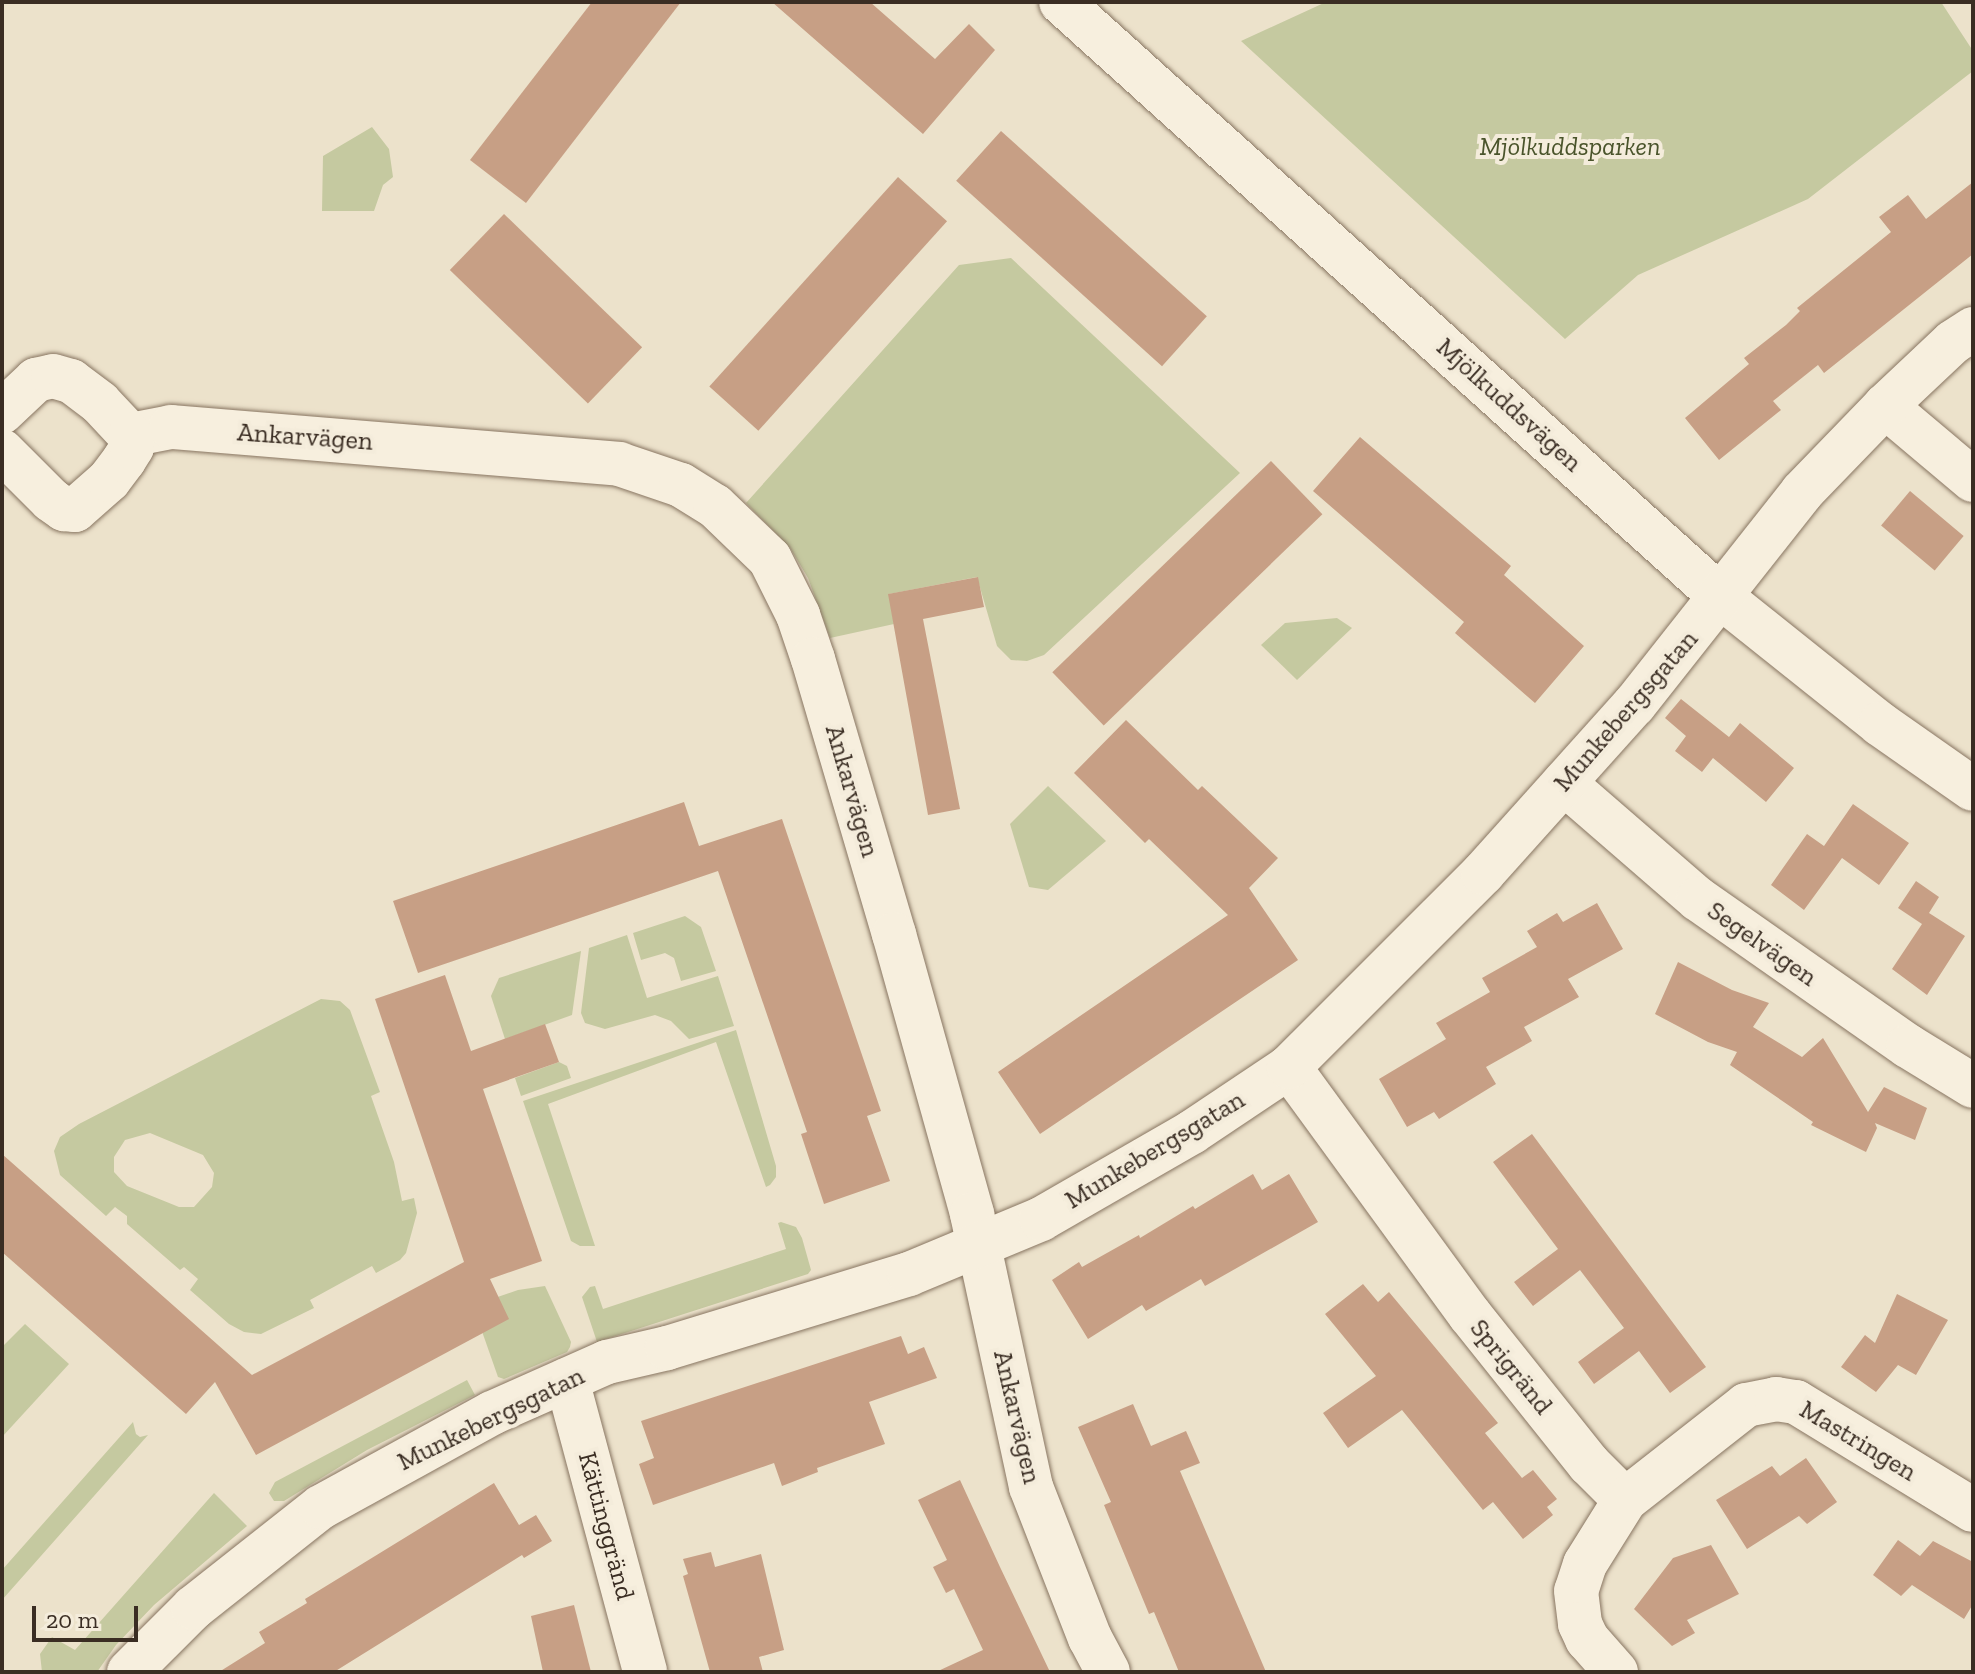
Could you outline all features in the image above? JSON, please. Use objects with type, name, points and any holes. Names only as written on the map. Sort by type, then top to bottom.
[{"type":"street","name":"Mjölkuddsvägen","points":[[1081,8],[1721,597],[1880,724],[1973,789]]},
{"type":"street","name":"Munkebergsgatan","points":[[129,1672],[193,1608],[321,1507],[492,1413],[607,1362],[667,1348],[909,1274],[1041,1219],[1178,1140],[1289,1067],[1483,873],[1634,705],[1802,492],[1885,406],[1953,342],[1973,329]]},
{"type":"street","points":[[2,412],[36,380],[53,376],[71,381],[100,403],[130,435],[132,447],[109,480],[75,510],[64,509],[51,500],[2,451]]},
{"type":"street","points":[[1885,406],[1973,480]]},
{"type":"street","name":"Ankarvägen","points":[[130,435],[171,427],[619,464],[681,485],[715,506],[755,542],[779,572],[813,659],[979,1245],[1031,1487],[1090,1638],[1108,1672]]},
{"type":"street","name":"Segelvägen","points":[[1564,783],[1698,899],[1908,1046],[1973,1086]]},
{"type":"street","name":"Sprigränd","points":[[1289,1067],[1470,1315],[1589,1464],[1625,1500]]},
{"type":"street","name":"Kättinggränd","points":[[567,1380],[645,1672]]},
{"type":"street","name":"Mastringen","points":[[1625,1500],[1746,1405],[1776,1399],[1796,1402],[1973,1510]]},
{"type":"street","points":[[1616,1672],[1587,1639],[1580,1624],[1576,1591],[1585,1564],[1625,1500]]},
{"type":"green space","name":"Mjölkuddsparken","points":[[1326,2],[1941,2],[1973,51],[1973,71],[1808,199],[1638,275],[1565,339],[1241,41]]},
{"type":"green space","points":[[372,127],[389,149],[393,177],[383,185],[374,211],[322,211],[323,156]]},
{"type":"green space","points":[[1011,258],[1240,473],[1044,655],[1027,661],[1011,660],[997,646],[977,577],[889,594],[894,624],[830,638],[808,578],[790,548],[746,503],[959,265]]},
{"type":"green space","points":[[1337,618],[1352,628],[1297,680],[1261,645],[1285,623]]},
{"type":"green space","points":[[1048,786],[1106,841],[1048,890],[1029,887],[1010,824]]},
{"type":"green space","points":[[685,916],[701,927],[716,971],[681,981],[674,958],[665,953],[641,960],[633,933]]},
{"type":"green space","points":[[627,935],[647,998],[718,976],[734,1026],[689,1039],[671,1021],[655,1015],[605,1029],[585,1023],[581,1013],[589,948]]},
{"type":"green space","points":[[581,951],[572,1015],[505,1039],[491,996],[499,978]]},
{"type":"green space","points":[[321,999],[340,1001],[350,1010],[380,1092],[371,1096],[394,1162],[402,1201],[414,1198],[417,1213],[406,1253],[400,1260],[376,1273],[372,1266],[310,1300],[314,1308],[261,1334],[244,1332],[229,1324],[190,1290],[198,1279],[184,1267],[180,1270],[127,1224],[127,1216],[115,1207],[106,1216],[60,1175],[54,1151],[60,1137],[79,1124]],"holes":[[[150,1133],[203,1155],[214,1173],[212,1187],[194,1207],[179,1207],[127,1186],[114,1172],[114,1157],[125,1140]]]},
{"type":"green space","points":[[736,1030],[776,1166],[776,1177],[770,1185],[766,1187],[716,1042],[548,1104],[595,1246],[580,1246],[571,1241],[523,1101]]},
{"type":"green space","points":[[559,1062],[567,1066],[571,1078],[521,1096],[515,1078]]},
{"type":"green space","points":[[778,1223],[796,1227],[802,1238],[811,1270],[808,1274],[597,1342],[582,1297],[590,1287],[595,1286],[603,1309],[786,1249]]},
{"type":"green space","points":[[545,1286],[571,1342],[570,1347],[567,1352],[504,1379],[498,1377],[478,1320],[486,1301],[518,1290]]},
{"type":"green space","points":[[25,1324],[69,1364],[2,1437],[2,1347]]},
{"type":"green space","points":[[467,1380],[475,1395],[367,1450],[284,1501],[274,1501],[269,1493],[275,1482]]},
{"type":"green space","points":[[133,1422],[136,1434],[140,1437],[148,1435],[2,1600],[2,1570]]},
{"type":"green space","points":[[214,1493],[247,1526],[154,1605],[116,1645],[97,1672],[42,1672],[40,1654],[52,1637],[75,1650]]},
{"type":"building","points":[[592,2],[681,2],[526,203],[470,160]]},
{"type":"building","points":[[772,2],[870,2],[935,59],[969,24],[995,50],[923,134]]},
{"type":"building","points":[[1001,131],[1207,316],[1162,366],[956,181]]},
{"type":"building","points":[[898,177],[947,221],[758,431],[709,387]]},
{"type":"building","points":[[1973,182],[1973,254],[1824,373],[1818,365],[1773,401],[1781,410],[1719,460],[1685,418],[1749,364],[1744,358],[1786,325],[1800,311],[1797,308],[1891,232],[1879,217],[1908,195],[1926,219]]},
{"type":"building","points":[[504,214],[642,347],[588,403],[450,270]]},
{"type":"building","points":[[1360,437],[1511,566],[1504,575],[1584,646],[1535,703],[1455,633],[1464,622],[1313,491]]},
{"type":"building","points":[[1271,461],[1322,514],[1104,725],[1052,672]]},
{"type":"building","points":[[1910,491],[1964,536],[1935,570],[1881,525]]},
{"type":"building","points":[[978,577],[984,607],[923,619],[960,809],[928,815],[888,594]]},
{"type":"building","points":[[1681,699],[1729,737],[1740,723],[1794,768],[1766,802],[1713,758],[1702,772],[1675,751],[1686,736],[1665,718]]},
{"type":"building","points":[[1126,720],[1198,790],[1202,786],[1278,858],[1249,888],[1298,960],[1040,1134],[998,1072],[1228,915],[1149,839],[1145,843],[1074,773]]},
{"type":"building","points":[[684,802],[699,846],[782,819],[881,1111],[867,1116],[890,1181],[824,1204],[801,1134],[807,1132],[718,871],[418,973],[393,901]]},
{"type":"building","points":[[1853,804],[1909,843],[1879,885],[1842,858],[1804,910],[1771,885],[1807,834],[1824,846]]},
{"type":"building","points":[[1916,881],[1939,897],[1929,913],[1965,936],[1927,995],[1892,969],[1922,924],[1898,908]]},
{"type":"building","points":[[1597,903],[1623,949],[1568,979],[1579,997],[1524,1027],[1532,1041],[1486,1067],[1496,1084],[1439,1119],[1434,1112],[1407,1127],[1379,1079],[1446,1039],[1436,1023],[1490,992],[1482,978],[1537,947],[1527,931],[1557,913],[1563,922]]},
{"type":"building","points":[[1678,962],[1732,990],[1769,1003],[1753,1027],[1802,1057],[1823,1038],[1868,1112],[1884,1087],[1927,1108],[1915,1140],[1875,1123],[1877,1128],[1866,1152],[1811,1125],[1813,1122],[1730,1065],[1737,1052],[1708,1042],[1655,1014]]},
{"type":"building","points":[[445,975],[471,1051],[545,1024],[559,1062],[483,1089],[542,1261],[490,1279],[509,1319],[256,1455],[215,1382],[186,1414],[2,1252],[2,1154],[252,1375],[464,1262],[375,999]]},
{"type":"building","points":[[1532,1134],[1706,1367],[1670,1393],[1639,1351],[1594,1384],[1578,1362],[1624,1328],[1580,1270],[1533,1306],[1514,1282],[1558,1249],[1493,1162]]},
{"type":"building","points":[[1253,1174],[1262,1190],[1289,1174],[1318,1222],[1205,1286],[1201,1279],[1146,1311],[1142,1305],[1088,1339],[1052,1280],[1079,1262],[1082,1267],[1139,1235],[1140,1238],[1193,1206],[1195,1209]]},
{"type":"building","points":[[1363,1284],[1378,1302],[1389,1292],[1498,1423],[1485,1433],[1522,1478],[1533,1470],[1557,1499],[1547,1507],[1553,1515],[1523,1539],[1493,1502],[1483,1510],[1402,1410],[1348,1448],[1323,1413],[1376,1376],[1325,1314]]},
{"type":"building","points":[[1897,1294],[1948,1320],[1916,1375],[1898,1365],[1876,1392],[1841,1367],[1865,1335],[1875,1343]]},
{"type":"building","points":[[901,1336],[908,1354],[924,1347],[937,1378],[869,1402],[885,1444],[817,1468],[818,1472],[782,1486],[774,1463],[653,1505],[639,1464],[654,1458],[641,1421]]},
{"type":"building","points":[[1133,1404],[1151,1446],[1186,1431],[1200,1463],[1180,1471],[1266,1672],[1179,1672],[1154,1612],[1149,1614],[1104,1505],[1111,1502],[1078,1427]]},
{"type":"building","points":[[1806,1458],[1837,1502],[1807,1524],[1799,1516],[1747,1549],[1716,1500],[1772,1466],[1780,1476]]},
{"type":"building","points":[[960,1480],[1050,1672],[936,1672],[983,1650],[954,1589],[946,1593],[933,1567],[947,1560],[918,1500]]},
{"type":"building","points":[[494,1483],[519,1525],[536,1515],[552,1541],[524,1558],[522,1555],[334,1672],[219,1672],[265,1643],[259,1632],[307,1603],[305,1599]]},
{"type":"building","points":[[1898,1540],[1920,1556],[1933,1541],[1973,1562],[1973,1604],[1964,1619],[1912,1585],[1901,1596],[1873,1575]]},
{"type":"building","points":[[1711,1545],[1739,1594],[1687,1620],[1695,1633],[1672,1646],[1634,1609],[1673,1558]]},
{"type":"building","points":[[711,1552],[715,1567],[761,1554],[784,1650],[759,1657],[763,1672],[710,1672],[683,1576],[688,1574],[683,1559]]},
{"type":"building","points":[[574,1605],[591,1672],[543,1672],[531,1616]]}]
